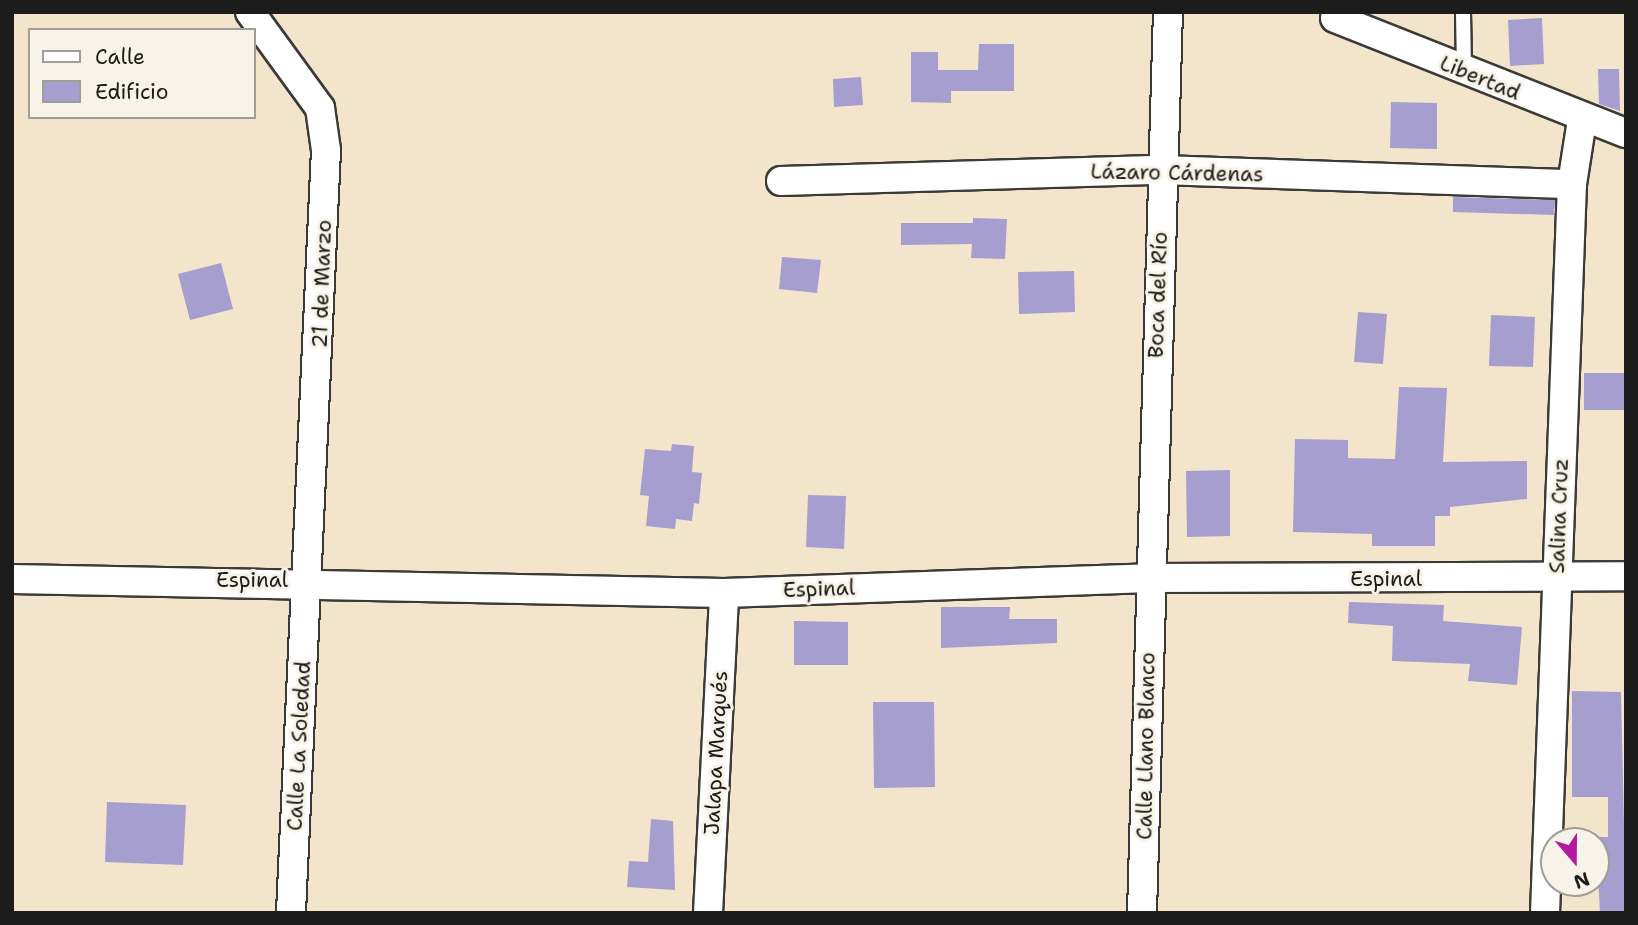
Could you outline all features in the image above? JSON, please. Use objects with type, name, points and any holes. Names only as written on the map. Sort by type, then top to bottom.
[{"type":"street","name":"21 de Marzo","points":[[250,12],[320,108],[326,150],[308,580]]},
{"type":"street","name":"Boca del Río","points":[[1150,578],[1168,12]]},
{"type":"street","name":"Libertad","points":[[1335,18],[1582,120],[1626,133]]},
{"type":"street","name":"Salina Cruz","points":[[1545,913],[1572,184],[1582,120]]},
{"type":"street","name":"Lázaro Cárdenas","points":[[782,181],[1161,170],[1572,184]]},
{"type":"street","name":"Espinal","points":[[12,579],[308,580],[724,593],[1150,578],[1556,579],[1626,576]]},
{"type":"street","name":"Calle Llano Blanco","points":[[1143,913],[1150,578]]},
{"type":"street","name":"Calle La Soledad","points":[[291,913],[308,580]]},
{"type":"street","name":"Jalapa Marqués","points":[[708,913],[724,593]]},
{"type":"lane","points":[[1463,12],[1464,72]]},
{"type":"building","points":[[1542,18],[1544,64],[1510,66],[1508,20]]},
{"type":"building","points":[[979,44],[1014,44],[1014,91],[951,91],[951,103],[911,102],[911,52],[938,52],[938,70],[978,70]]},
{"type":"building","points":[[1598,69],[1619,69],[1620,111],[1599,104]]},
{"type":"building","points":[[861,77],[863,105],[834,107],[833,79]]},
{"type":"building","points":[[1391,102],[1437,103],[1437,149],[1390,148]]},
{"type":"building","points":[[1453,197],[1555,200],[1554,215],[1453,212]]},
{"type":"building","points":[[973,218],[1007,219],[1005,259],[971,258],[972,244],[901,245],[901,223],[973,223]]},
{"type":"building","points":[[782,257],[821,260],[817,293],[779,289]]},
{"type":"building","points":[[221,263],[233,309],[190,320],[178,274]]},
{"type":"building","points":[[1074,271],[1075,312],[1019,314],[1018,272]]},
{"type":"building","points":[[1358,312],[1387,314],[1383,364],[1354,362]]},
{"type":"building","points":[[1491,315],[1535,317],[1533,367],[1489,366]]},
{"type":"building","points":[[1584,373],[1626,373],[1626,410],[1584,410]]},
{"type":"building","points":[[1399,387],[1447,388],[1443,462],[1527,461],[1527,499],[1450,507],[1450,516],[1435,516],[1435,546],[1372,546],[1372,534],[1293,532],[1295,439],[1348,440],[1348,458],[1395,459]]},
{"type":"building","points":[[672,444],[694,446],[692,472],[702,473],[699,504],[694,503],[692,521],[676,519],[675,529],[646,526],[649,496],[640,495],[645,449],[671,451]]},
{"type":"building","points":[[1230,470],[1230,536],[1187,537],[1186,471]]},
{"type":"building","points":[[808,495],[846,496],[844,549],[806,547]]},
{"type":"building","points":[[1349,602],[1444,605],[1443,621],[1522,627],[1517,685],[1468,681],[1470,664],[1392,661],[1393,626],[1348,623]]},
{"type":"building","points":[[941,607],[1010,607],[1009,619],[1057,619],[1057,643],[941,648]]},
{"type":"building","points":[[794,621],[848,622],[848,665],[794,665]]},
{"type":"building","points":[[1572,691],[1621,692],[1626,913],[1600,913],[1599,897],[1610,897],[1608,797],[1572,797]]},
{"type":"building","points":[[873,702],[934,702],[935,787],[874,788]]},
{"type":"building","points":[[107,802],[186,805],[183,865],[105,862]]},
{"type":"building","points":[[651,819],[673,821],[675,890],[627,887],[629,861],[648,862]]}]
